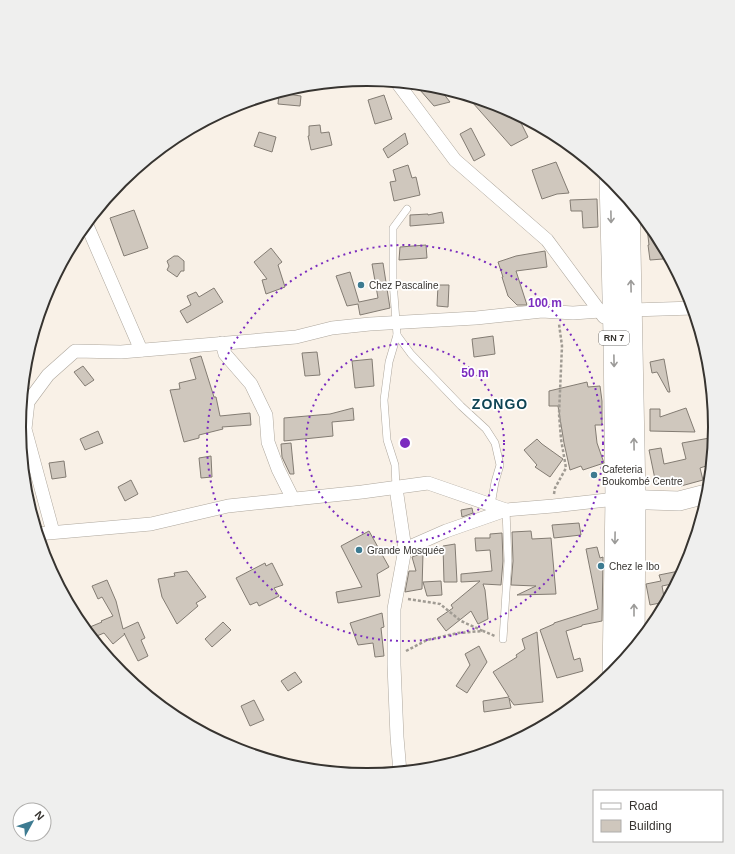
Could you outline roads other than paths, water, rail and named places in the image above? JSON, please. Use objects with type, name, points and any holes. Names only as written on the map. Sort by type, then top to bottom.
[{"type":"main road","name":"RN 7","points":[[610,187],[615,311],[633,640]]},
{"type":"main road","name":"RN 7","points":[[614,663],[625,499],[614,335],[615,311],[628,207]]},
{"type":"main road","points":[[625,499],[679,501],[702,495]]},
{"type":"street","points":[[400,87],[455,160],[547,240],[591,300],[615,311]]},
{"type":"street","points":[[89,230],[141,350]]},
{"type":"street","points":[[27,415],[28,402],[48,375],[75,351],[121,352],[222,344],[296,337],[332,328],[397,328],[542,311],[615,311],[688,308]]},
{"type":"street","points":[[222,344],[225,354],[251,384],[266,415],[268,442],[278,469],[293,499]]},
{"type":"street","points":[[26,434],[53,532]]},
{"type":"street","points":[[43,533],[151,524],[228,506],[396,488],[428,483],[506,510]]},
{"type":"street","points":[[396,488],[404,549],[394,608],[394,658],[400,767]]},
{"type":"street","points":[[404,549],[446,531],[506,510],[625,499]]},
{"type":"lane","points":[[396,488],[395,465],[387,440],[384,400],[389,362],[397,328],[393,228],[408,209]]},
{"type":"lane","points":[[397,328],[411,354],[461,406],[486,428],[494,443],[500,465],[491,505]]},
{"type":"lane","points":[[503,639],[508,561],[506,510]]},
{"type":"place","name":"Chez Pascaline","points":[[361,285]]},
{"type":"place","name":"Cafeteria Boukombé Centre","points":[[594,475]]},
{"type":"place","name":"Grande Mosquée","points":[[359,550]]},
{"type":"place","name":"Chez le Ibo","points":[[601,566]]},
{"type":"district","name":"ZONGO","points":[[500,404]]}]
